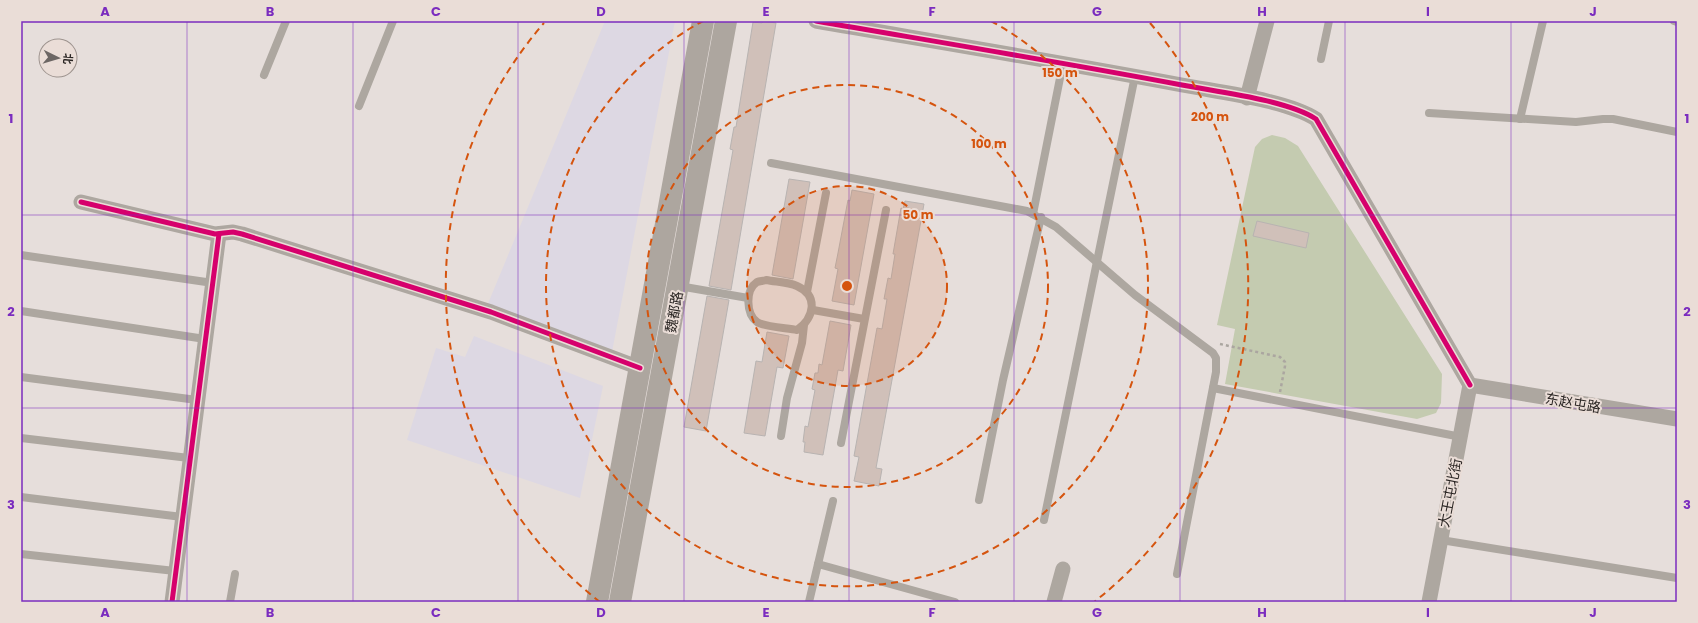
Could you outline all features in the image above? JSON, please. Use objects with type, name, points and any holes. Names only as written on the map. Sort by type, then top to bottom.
[{"type":"main road","name":"魏都路","points":[[597,602],[703,21]]},
{"type":"main road","name":"魏都路","points":[[620,602],[726,21]]},
{"type":"street","points":[[816,21],[1135,76],[1304,111],[1316,119],[1470,385]]},
{"type":"street","points":[[1247,98],[1267,21]]},
{"type":"street","points":[[81,202],[220,234],[233,232],[242,234],[491,312],[640,368]]},
{"type":"street","points":[[172,602],[189,458],[220,234]]},
{"type":"street","name":"东赵屯路","points":[[1470,385],[1677,419]]},
{"type":"street","name":"大王屯北街","points":[[1429,602],[1470,385]]},
{"type":"street","points":[[1054,602],[1063,569]]},
{"type":"lane","points":[[264,75],[286,21]]},
{"type":"lane","points":[[359,106],[393,21]]},
{"type":"lane","points":[[1321,59],[1329,21]]},
{"type":"lane","points":[[1520,119],[1543,21]]},
{"type":"lane","points":[[979,500],[1037,216],[1062,63]]},
{"type":"lane","points":[[1044,520],[1135,76]]},
{"type":"lane","points":[[1429,113],[1576,122],[1613,119],[1677,132]]},
{"type":"lane","points":[[771,164],[1027,211],[1056,227],[1135,294],[1213,353],[1216,358],[1216,372],[1177,574]]},
{"type":"lane","points":[[807,292],[826,193]]},
{"type":"lane","points":[[841,443],[886,210]]},
{"type":"lane","points":[[21,256],[213,283]]},
{"type":"lane","points":[[781,436],[787,398],[802,343],[804,325],[812,310],[812,301],[807,292],[796,286],[766,280],[758,282],[753,286],[748,298],[749,308],[753,318],[758,323],[797,330],[804,325]]},
{"type":"lane","points":[[678,286],[748,298]]},
{"type":"lane","points":[[812,310],[864,319]]},
{"type":"lane","points":[[21,311],[205,339]]},
{"type":"lane","points":[[21,377],[197,400]]},
{"type":"lane","points":[[1213,388],[1460,437]]},
{"type":"lane","points":[[21,438],[189,458]]},
{"type":"lane","points":[[21,497],[182,517]]},
{"type":"lane","points":[[809,602],[833,501]]},
{"type":"lane","points":[[1441,540],[1677,578]]},
{"type":"lane","points":[[21,554],[175,572]]},
{"type":"lane","points":[[818,564],[956,602]]},
{"type":"lane","points":[[230,602],[235,574]]},
{"type":"path","points":[[1194,339],[1280,357],[1285,362],[1285,366],[1279,401]]},
{"type":"shaded area","points":[[605,21],[675,21],[612,352],[487,306]]},
{"type":"shaded area","points":[[474,336],[603,386],[580,498],[407,440],[436,348],[465,357]]},
{"type":"green space","points":[[1272,135],[1285,138],[1298,146],[1442,374],[1441,403],[1436,413],[1417,419],[1225,384],[1235,329],[1217,325],[1255,147],[1262,139]]},
{"type":"building","points":[[763,21],[776,23],[731,290],[709,286],[733,150],[730,149],[734,127],[736,127],[753,22],[762,23]]},
{"type":"building","points":[[789,179],[810,182],[793,279],[772,275]]},
{"type":"building","points":[[852,190],[874,194],[854,305],[832,301],[838,269],[835,268],[848,200],[850,201]]},
{"type":"building","points":[[905,201],[924,204],[876,468],[882,469],[879,486],[854,481],[859,457],[854,456],[877,328],[882,329],[887,299],[884,299],[888,278],[891,279],[895,254],[893,254],[901,208],[903,209]]},
{"type":"building","points":[[1257,221],[1309,233],[1306,248],[1253,236]]},
{"type":"building","points":[[707,296],[729,300],[706,431],[684,427]]},
{"type":"building","points":[[830,321],[851,325],[843,371],[838,370],[823,455],[804,452],[805,442],[803,442],[805,426],[808,427],[815,390],[812,389],[815,373],[818,373],[819,364],[822,365]]},
{"type":"building","points":[[767,332],[789,336],[783,368],[777,367],[765,436],[744,433],[756,361],[762,362]]},
{"type":"cycle path","points":[[816,21],[1045,60],[1252,98],[1288,107],[1303,112],[1316,119],[1470,385]]},
{"type":"cycle path","points":[[81,202],[215,234],[233,232],[242,234],[491,312],[640,368]]},
{"type":"cycle path","points":[[172,602],[219,234]]}]
